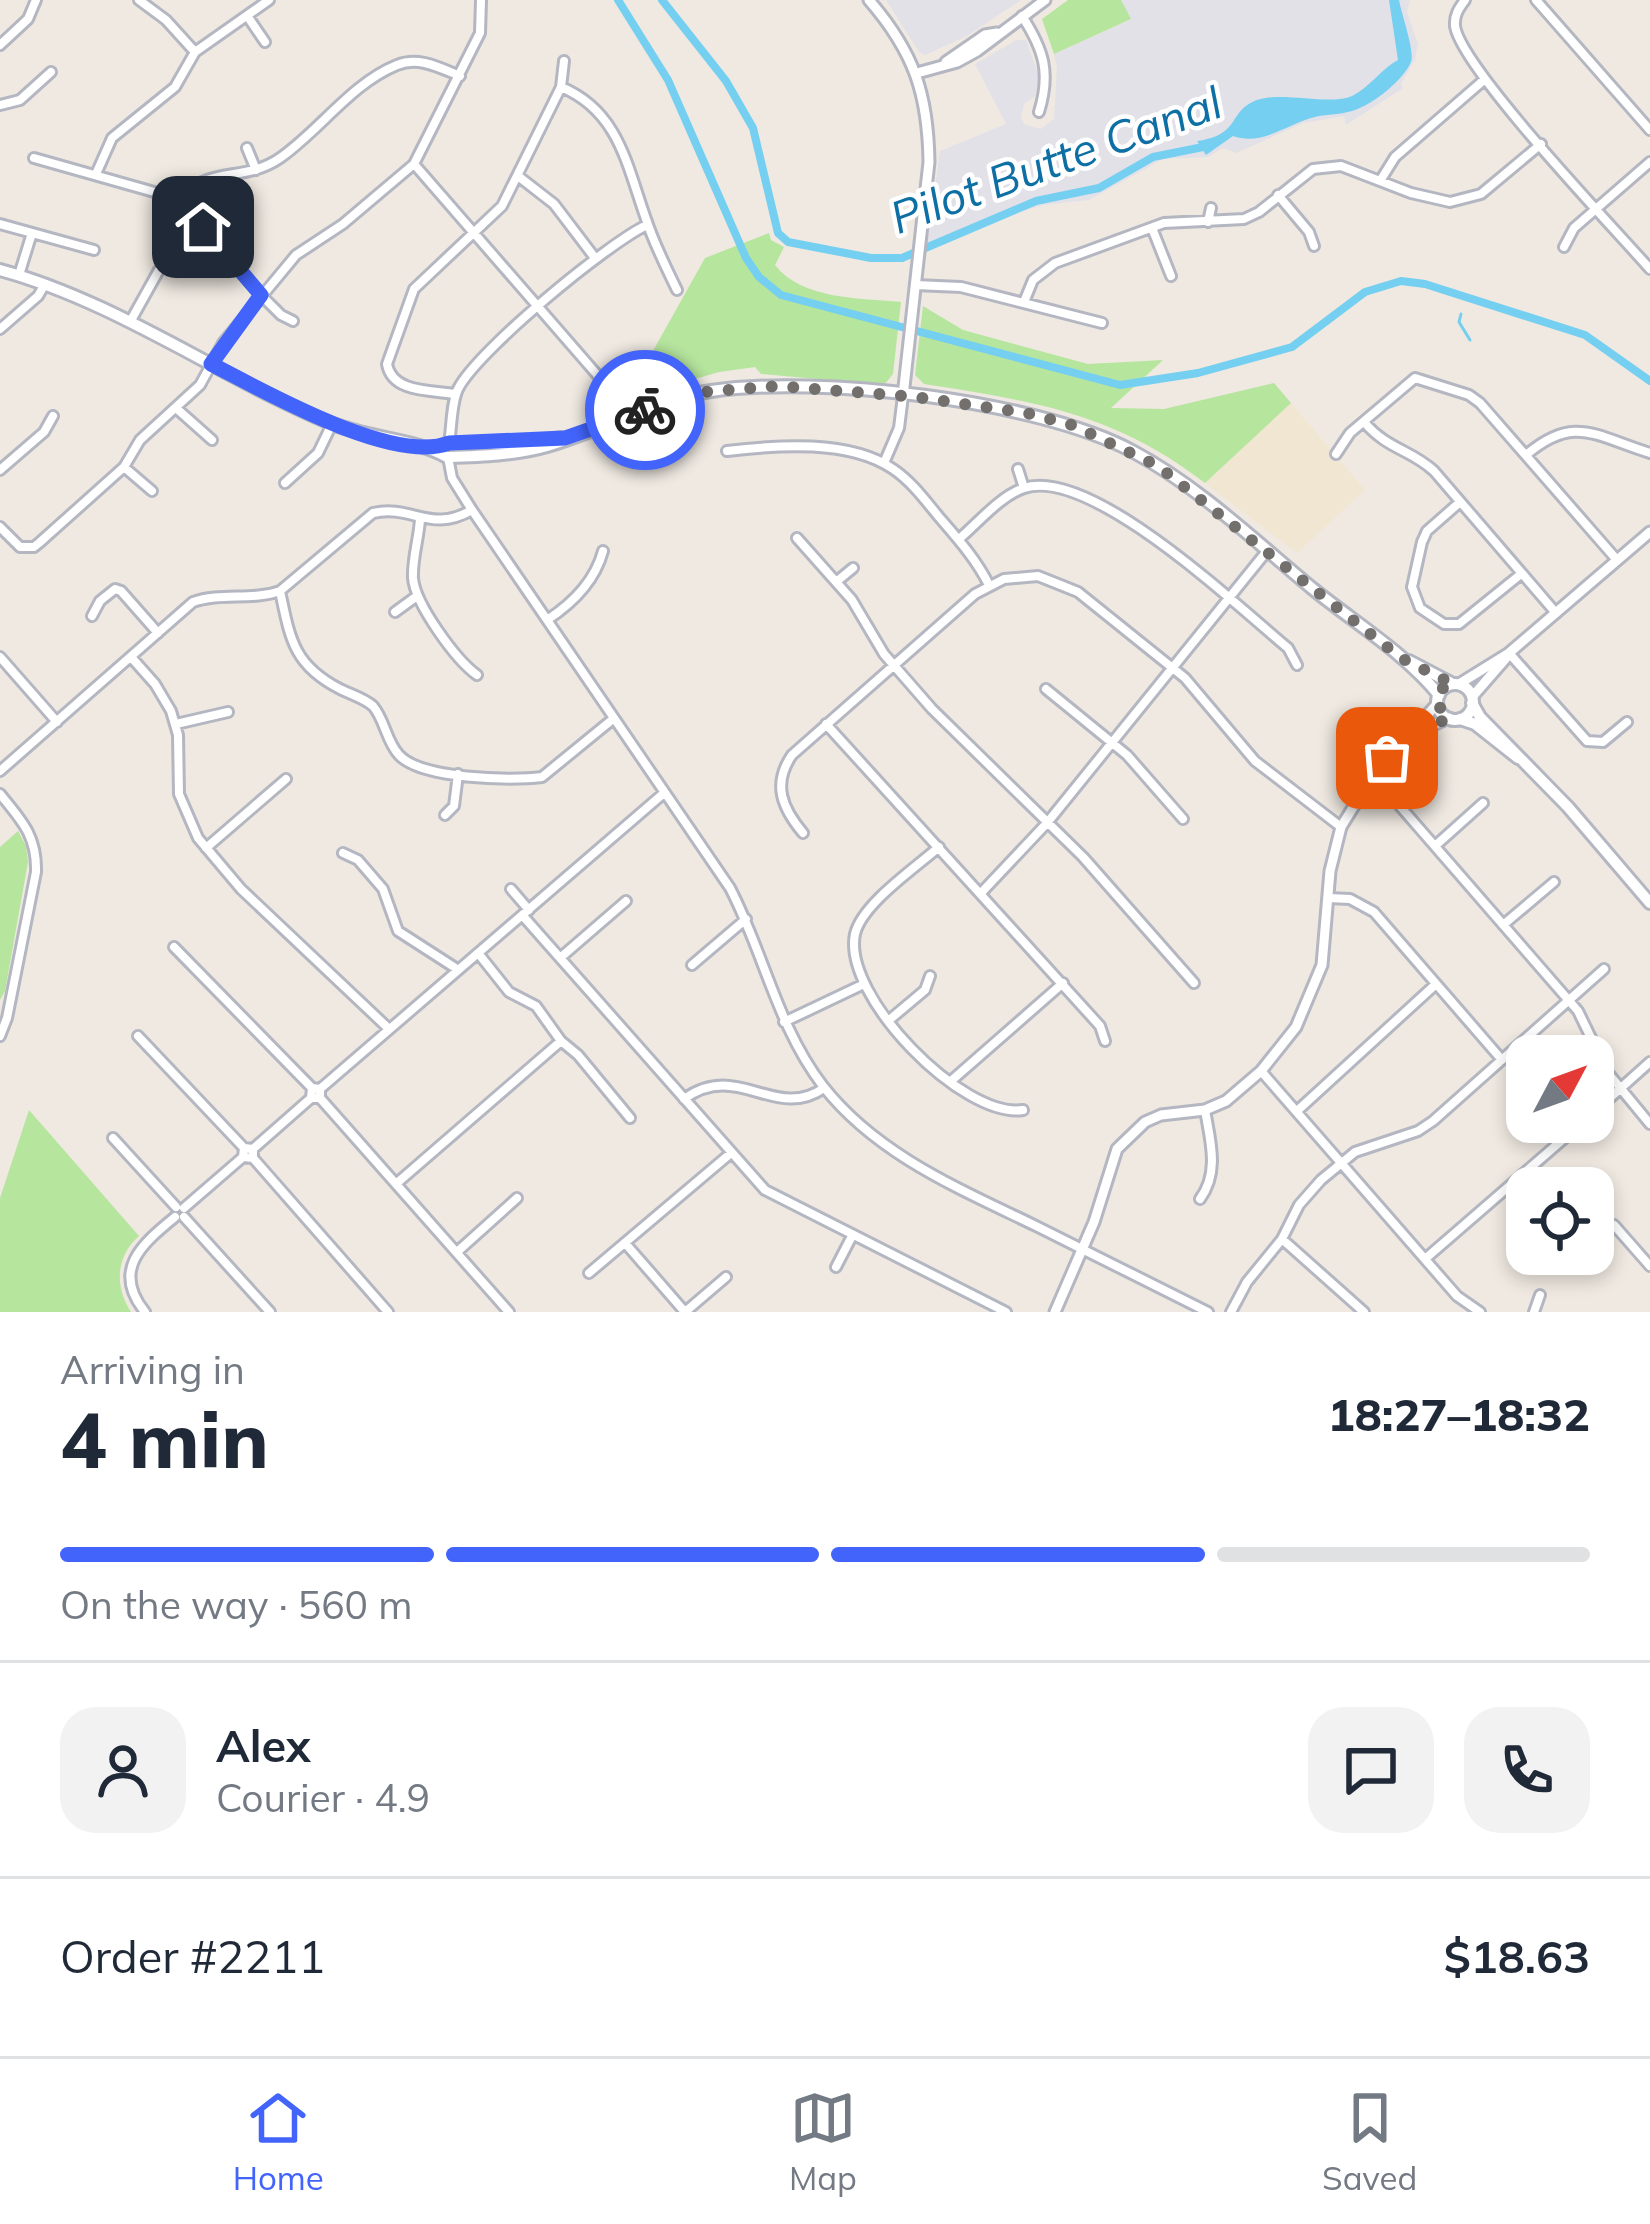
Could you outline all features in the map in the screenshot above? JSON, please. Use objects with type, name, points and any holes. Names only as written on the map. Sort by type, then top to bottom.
[{"type":"main road","points":[[0,270],[45,284],[130,323],[332,424],[434,449],[528,450],[684,397],[741,387],[903,396],[1026,413],[1090,431],[1158,466],[1401,658],[1454,718],[1474,724],[1521,760]]},
{"type":"main road","points":[[1401,658],[1456,684],[1650,903]]},
{"type":"main road","points":[[1438,699],[1456,684]]},
{"type":"main road","points":[[1454,718],[1470,712],[1472,700]]},
{"type":"street","points":[[0,45],[28,19],[36,0]]},
{"type":"street","points":[[139,0],[196,52]]},
{"type":"street","points":[[96,174],[112,139],[182,79],[196,52],[268,0]]},
{"type":"street","points":[[0,526],[20,547],[34,547],[124,467],[140,440],[200,385],[261,295],[302,248],[343,224],[414,164],[480,33],[481,0]]},
{"type":"street","points":[[869,0],[917,73],[929,148],[899,428],[884,464]]},
{"type":"street","points":[[917,73],[977,51],[1045,0]]},
{"type":"street","points":[[1465,0],[1455,26],[1485,79],[1650,269]]},
{"type":"street","points":[[1536,0],[1650,130]]},
{"type":"street","points":[[1022,16],[1045,60],[1047,85],[1039,112]]},
{"type":"street","points":[[248,17],[265,42]]},
{"type":"street","points":[[455,394],[398,383],[389,375],[387,364],[414,289],[502,206],[561,87],[564,61]]},
{"type":"street","points":[[179,199],[202,178],[256,170],[278,159],[376,76],[400,64],[428,63],[460,76]]},
{"type":"street","points":[[0,105],[20,100],[51,72]]},
{"type":"street","points":[[1380,181],[1395,157],[1485,79]]},
{"type":"street","points":[[561,87],[597,111],[617,136],[647,225],[677,290]]},
{"type":"street","points":[[1024,302],[1034,280],[1055,263],[1175,221],[1244,219],[1303,174],[1342,166],[1433,200],[1466,200],[1492,187],[1540,144]]},
{"type":"street","points":[[247,148],[256,170]]},
{"type":"street","points":[[34,158],[179,199],[261,295],[293,321]]},
{"type":"street","points":[[1564,247],[1569,235],[1650,162]]},
{"type":"street","points":[[414,164],[606,385],[620,419]]},
{"type":"street","points":[[518,176],[554,204],[595,258]]},
{"type":"street","points":[[1278,195],[1309,232],[1314,246]]},
{"type":"street","points":[[1208,222],[1211,208]]},
{"type":"street","points":[[0,224],[94,250]]},
{"type":"street","points":[[647,225],[595,258],[480,359],[455,394],[448,450],[452,478],[730,888],[784,1022],[824,1088],[860,1125],[924,1171],[1208,1312]]},
{"type":"street","points":[[130,323],[159,270],[203,227]]},
{"type":"street","points":[[1152,227],[1171,276]]},
{"type":"street","points":[[19,275],[32,232]]},
{"type":"street","points":[[915,279],[1102,322]]},
{"type":"street","points":[[0,329],[45,284]]},
{"type":"street","points":[[1336,454],[1364,422],[1415,378],[1475,398],[1617,560]]},
{"type":"street","points":[[176,408],[212,440]]},
{"type":"street","points":[[0,470],[44,432],[53,416]]},
{"type":"street","points":[[1364,422],[1385,444],[1426,464],[1556,613]]},
{"type":"street","points":[[285,483],[318,453],[332,424]]},
{"type":"street","points":[[1526,455],[1546,438],[1567,430],[1650,453]]},
{"type":"street","points":[[727,451],[802,448],[865,456],[884,464],[908,481],[958,539],[988,585]]},
{"type":"street","points":[[124,467],[152,491]]},
{"type":"street","points":[[1018,470],[1024,488]]},
{"type":"street","points":[[958,539],[1024,488],[1061,488],[1096,502],[1142,530],[1288,648],[1297,665]]},
{"type":"street","points":[[1460,502],[1432,526],[1422,542],[1412,587],[1420,608],[1444,624],[1459,624],[1522,574]]},
{"type":"street","points":[[0,771],[193,602],[263,597],[280,591],[373,513],[387,510],[451,521],[472,509]]},
{"type":"street","points":[[420,519],[413,575],[416,596],[464,666],[477,675]]},
{"type":"street","points":[[1456,684],[1509,653],[1650,532]]},
{"type":"street","points":[[797,538],[861,611],[893,665],[950,728],[1101,876],[1194,983]]},
{"type":"street","points":[[547,620],[578,595],[599,568],[603,551]]},
{"type":"street","points":[[981,892],[1048,823],[1268,551]]},
{"type":"street","points":[[836,582],[853,568]]},
{"type":"street","points":[[803,833],[782,803],[781,778],[792,755],[988,585],[1021,575],[1058,581],[1173,668],[1197,689],[1255,760],[1341,827]]},
{"type":"street","points":[[92,616],[100,601],[115,589],[121,590],[158,633]]},
{"type":"street","points":[[280,591],[286,627],[307,666],[374,708],[391,746],[416,769],[542,777],[613,718]]},
{"type":"street","points":[[395,612],[416,596]]},
{"type":"street","points":[[1472,700],[1509,653]]},
{"type":"street","points":[[1509,653],[1587,741],[1603,742],[1628,722]]},
{"type":"street","points":[[0,657],[56,722]]},
{"type":"street","points":[[131,658],[164,697],[176,724],[179,794],[190,825],[241,889],[388,1028]]},
{"type":"street","points":[[1046,689],[1112,742],[1184,819]]},
{"type":"street","points":[[1055,1312],[1083,1249],[1117,1149],[1144,1122],[1226,1101],[1261,1072],[1296,1027],[1322,964],[1330,871],[1341,827],[1372,776],[1413,734],[1438,699]]},
{"type":"street","points":[[176,724],[228,712]]},
{"type":"street","points":[[1413,734],[1454,718]]},
{"type":"street","points":[[826,724],[1100,1025],[1105,1041]]},
{"type":"street","points":[[445,814],[454,806],[458,774]]},
{"type":"street","points":[[1372,776],[1570,1001],[1586,1024],[1598,1058],[1650,1124]]},
{"type":"street","points":[[206,848],[286,779]]},
{"type":"street","points":[[0,794],[32,833],[36,848],[28,914],[0,1035]]},
{"type":"street","points":[[145,1312],[136,1300],[130,1267],[143,1243],[664,794]]},
{"type":"street","points":[[1435,846],[1484,803]]},
{"type":"street","points":[[939,848],[859,923],[854,952],[864,984],[918,1055],[950,1081],[1008,1112],[1023,1109]]},
{"type":"street","points":[[343,853],[358,860],[383,889],[398,931],[457,969]]},
{"type":"street","points":[[1504,926],[1554,882]]},
{"type":"street","points":[[511,889],[560,958],[731,1153],[778,1199],[1006,1312]]},
{"type":"street","points":[[1328,898],[1350,899],[1375,913],[1502,1060]]},
{"type":"street","points":[[560,958],[626,901]]},
{"type":"street","points":[[692,965],[746,919]]},
{"type":"street","points":[[174,947],[316,1093],[509,1312]]},
{"type":"street","points":[[478,953],[509,992],[536,1006],[560,1041],[578,1055],[630,1118]]},
{"type":"street","points":[[1231,1312],[1308,1192],[1367,1146],[1418,1131],[1604,969]]},
{"type":"street","points":[[889,1022],[925,989],[930,976]]},
{"type":"street","points":[[950,1081],[1063,983]]},
{"type":"street","points":[[784,1022],[864,984]]},
{"type":"street","points":[[1297,1111],[1436,984]]},
{"type":"street","points":[[138,1036],[388,1312]]},
{"type":"street","points":[[397,1183],[560,1041]]},
{"type":"street","points":[[1614,1094],[1650,1062]]},
{"type":"street","points":[[1261,1072],[1457,1296],[1480,1312]]},
{"type":"street","points":[[684,1099],[716,1083],[790,1101],[808,1099],[824,1088]]},
{"type":"street","points":[[1200,1198],[1210,1184],[1212,1169],[1205,1110]]},
{"type":"street","points":[[113,1138],[270,1312]]},
{"type":"street","points":[[1425,1259],[1558,1143]]},
{"type":"street","points":[[589,1273],[731,1153]]},
{"type":"street","points":[[457,1252],[518,1198]]},
{"type":"street","points":[[1614,1225],[1650,1266]]},
{"type":"street","points":[[836,1267],[851,1236]]},
{"type":"street","points":[[1282,1239],[1364,1312]]},
{"type":"street","points":[[626,1243],[685,1312],[726,1277]]},
{"type":"street","points":[[1534,1312],[1540,1295]]},
{"type":"shaded area","points":[[886,0],[1021,0],[967,36],[925,55]]},
{"type":"shaded area","points":[[1121,0],[1410,0],[1407,12],[1418,44],[1403,88],[1346,125],[1344,116],[1303,123],[1236,153],[1223,148],[1208,157],[1163,159],[1089,200],[1043,205],[926,252],[940,151],[1006,124],[975,64],[1016,40],[1026,40],[1039,77],[1035,96],[1024,104],[1021,118],[1024,124],[1041,129],[1054,119],[1054,54],[1130,20]]},
{"type":"shaded area","points":[[1291,403],[1365,490],[1297,553],[1205,483]]},
{"type":"green space","points":[[1068,0],[1121,0],[1131,19],[1054,54],[1042,19]]},
{"type":"green space","points":[[769,233],[771,240],[784,247],[775,265],[800,285],[833,295],[901,302],[893,374],[884,385],[761,374],[755,367],[719,372],[626,399],[705,258]]},
{"type":"green space","points":[[923,306],[963,330],[1088,364],[1163,360],[1111,408],[1164,409],[1274,383],[1291,403],[1205,483],[1171,459],[1105,425],[1037,404],[924,384],[915,375]]},
{"type":"green space","points":[[18,831],[28,862],[0,1000],[0,847]]},
{"type":"green space","points":[[29,1110],[139,1236],[120,1272],[131,1312],[0,1312],[0,1198]]},
{"type":"water","points":[[1389,0],[1399,0],[1412,57],[1384,93],[1356,109],[1311,118],[1263,137],[1233,136],[1206,155],[1197,141],[1221,134],[1241,110],[1257,100],[1343,99],[1358,93],[1398,60]]},
{"type":"waterway","points":[[618,0],[668,80],[746,258],[759,277],[781,295],[1120,385],[1198,373],[1292,347],[1365,292],[1401,281],[1425,284],[1585,335],[1650,381]]},
{"type":"waterway","name":"Pilot Butte Canal","points":[[662,0],[726,81],[753,128],[778,233],[788,242],[871,258],[902,258],[1036,201],[1099,188],[1153,157],[1208,146]]},
{"type":"waterway","points":[[1461,314],[1459,322],[1470,340]]},
{"type":"way so far","points":[[645,410],[741,387],[814,388],[1026,413],[1111,440],[1184,484],[1401,658],[1453,684],[1438,695],[1437,704],[1449,718],[1413,734],[1387,758]]},
{"type":"route","points":[[203,227],[261,295],[211,364],[332,424],[434,449],[449,443],[565,438],[645,410]]}]
